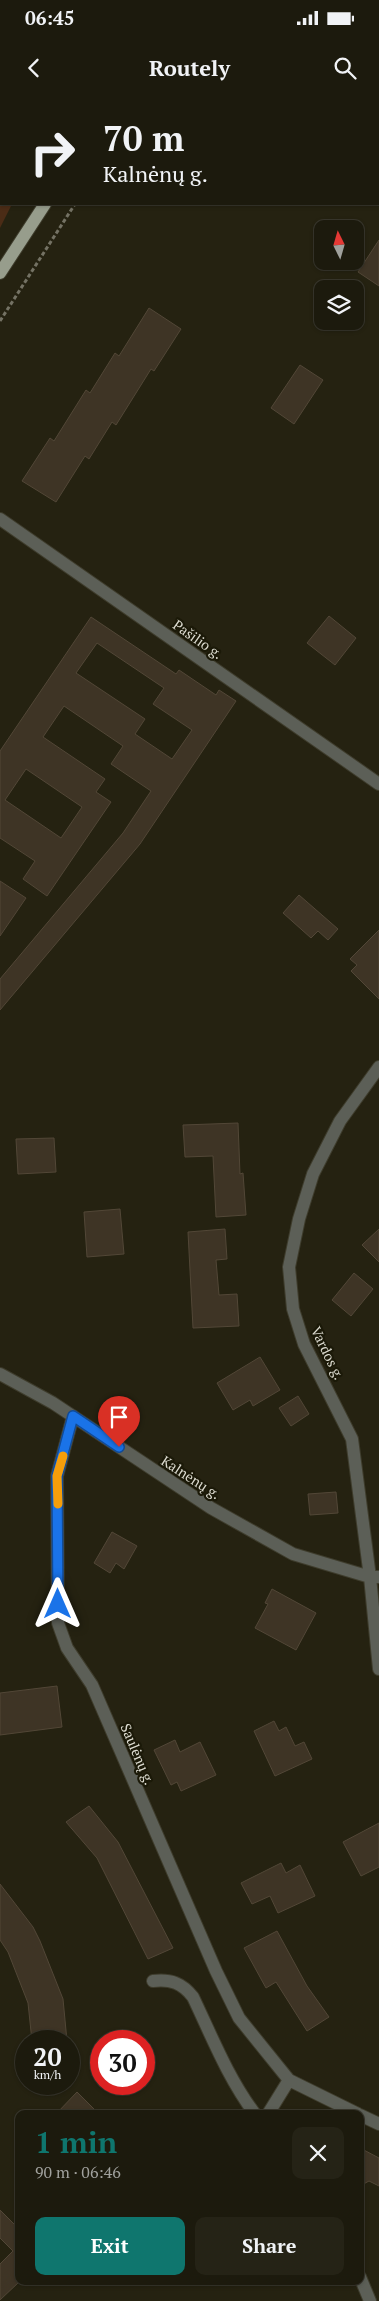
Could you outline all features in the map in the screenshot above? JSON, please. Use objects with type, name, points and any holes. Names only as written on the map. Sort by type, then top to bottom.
[{"type":"main road","points":[[0,274],[44,205]]},
{"type":"street","name":"Pašilio g.","points":[[0,519],[379,784]]},
{"type":"street","name":"Vardos g.","points":[[379,1067],[340,1121],[313,1174],[289,1267],[293,1309],[304,1344],[352,1439],[375,1577],[379,1669]]},
{"type":"street","name":"Kalnėnų g.","points":[[0,1374],[73,1416],[211,1508],[293,1554],[375,1577]]},
{"type":"street","name":"Saulėnų g.","points":[[73,1416],[57,1476],[58,1623],[67,1648],[92,1685],[216,1971],[239,2018],[290,2080],[351,2110]]},
{"type":"street","points":[[153,1982],[167,1980],[178,1983],[186,1988],[193,1997],[226,2068],[252,2110]]},
{"type":"street","points":[[271,2110],[290,2080]]},
{"type":"street","name":"Saulėnų g.","points":[[364,2116],[379,2124]]},
{"type":"street","points":[[363,2285],[370,2301]]},
{"type":"path","points":[[0,321],[74,205]]},
{"type":"shaded area","points":[[0,205],[12,205],[0,228]]},
{"type":"building","points":[[379,240],[379,286],[358,272],[364,270],[364,263]]},
{"type":"building","points":[[149,308],[181,329],[154,371],[151,369],[116,425],[112,422],[89,459],[85,456],[56,502],[22,481],[50,438],[54,441],[86,390],[90,393],[115,353],[119,356]]},
{"type":"building","points":[[300,365],[323,380],[294,424],[271,408]]},
{"type":"building","points":[[329,616],[356,638],[335,665],[307,643]]},
{"type":"building","points":[[91,617],[176,674],[179,670],[216,695],[219,690],[236,701],[140,844],[0,1010],[0,979],[123,833],[151,791],[111,764],[123,746],[64,706],[43,737],[105,779],[96,792],[111,802],[47,896],[23,879],[35,861],[0,838],[0,751]],"holes":[[[97,643],[164,688],[153,704],[192,730],[172,759],[135,734],[145,719],[76,673]],[[26,769],[82,807],[61,838],[5,800]]]},
{"type":"building","points":[[0,881],[26,898],[0,936]]},
{"type":"building","points":[[299,895],[338,929],[328,940],[318,931],[311,938],[283,913]]},
{"type":"building","points":[[379,930],[379,999],[351,971],[357,965],[350,959]]},
{"type":"building","points":[[238,1123],[240,1174],[243,1173],[246,1215],[216,1217],[213,1156],[185,1157],[183,1125]]},
{"type":"building","points":[[54,1138],[56,1172],[18,1174],[16,1139]]},
{"type":"building","points":[[120,1209],[124,1254],[87,1257],[84,1212]]},
{"type":"building","points":[[225,1229],[227,1259],[216,1260],[219,1295],[237,1294],[239,1326],[193,1328],[188,1232]]},
{"type":"building","points":[[379,1229],[379,1262],[362,1245]]},
{"type":"building","points":[[354,1273],[373,1289],[351,1316],[332,1300]]},
{"type":"building","points":[[260,1357],[280,1390],[253,1406],[250,1400],[233,1410],[217,1383]]},
{"type":"building","points":[[298,1396],[309,1414],[291,1426],[279,1408]]},
{"type":"building","points":[[336,1492],[338,1513],[310,1515],[308,1494]]},
{"type":"building","points":[[112,1532],[137,1546],[124,1569],[116,1563],[110,1573],[94,1563]]},
{"type":"building","points":[[272,1589],[316,1613],[296,1650],[255,1628],[268,1604],[265,1603]]},
{"type":"building","points":[[57,1686],[62,1727],[0,1735],[0,1693]]},
{"type":"building","points":[[274,1721],[279,1731],[286,1727],[295,1746],[304,1742],[312,1759],[275,1776],[254,1731]]},
{"type":"building","points":[[175,1740],[180,1752],[200,1742],[216,1775],[181,1791],[177,1782],[171,1785],[154,1750]]},
{"type":"building","points":[[89,1806],[118,1842],[173,1948],[148,1959],[97,1858],[66,1822]]},
{"type":"building","points":[[379,1823],[379,1867],[361,1876],[343,1842]]},
{"type":"building","points":[[281,1863],[286,1873],[300,1865],[315,1896],[278,1913],[270,1896],[252,1904],[241,1883]]},
{"type":"building","points":[[0,1884],[33,1927],[40,1941],[63,1999],[66,2030],[31,2030],[28,2003],[8,1952],[0,1940]]},
{"type":"building","points":[[277,1931],[307,1986],[329,2017],[307,2031],[276,1982],[266,1988],[244,1948]]},
{"type":"building","points":[[74,2095],[80,2095],[95,2110],[60,2110]]},
{"type":"building","points":[[364,2150],[379,2158],[379,2186],[369,2181],[364,2184]]},
{"type":"building","points":[[0,2210],[15,2225],[16,2285],[0,2300],[0,2264],[13,2251],[0,2238]]},
{"type":"slow traffic","points":[[58,1504],[57,1476],[63,1456]]},
{"type":"route","points":[[58,1604],[57,1476],[73,1416],[119,1447]]}]
